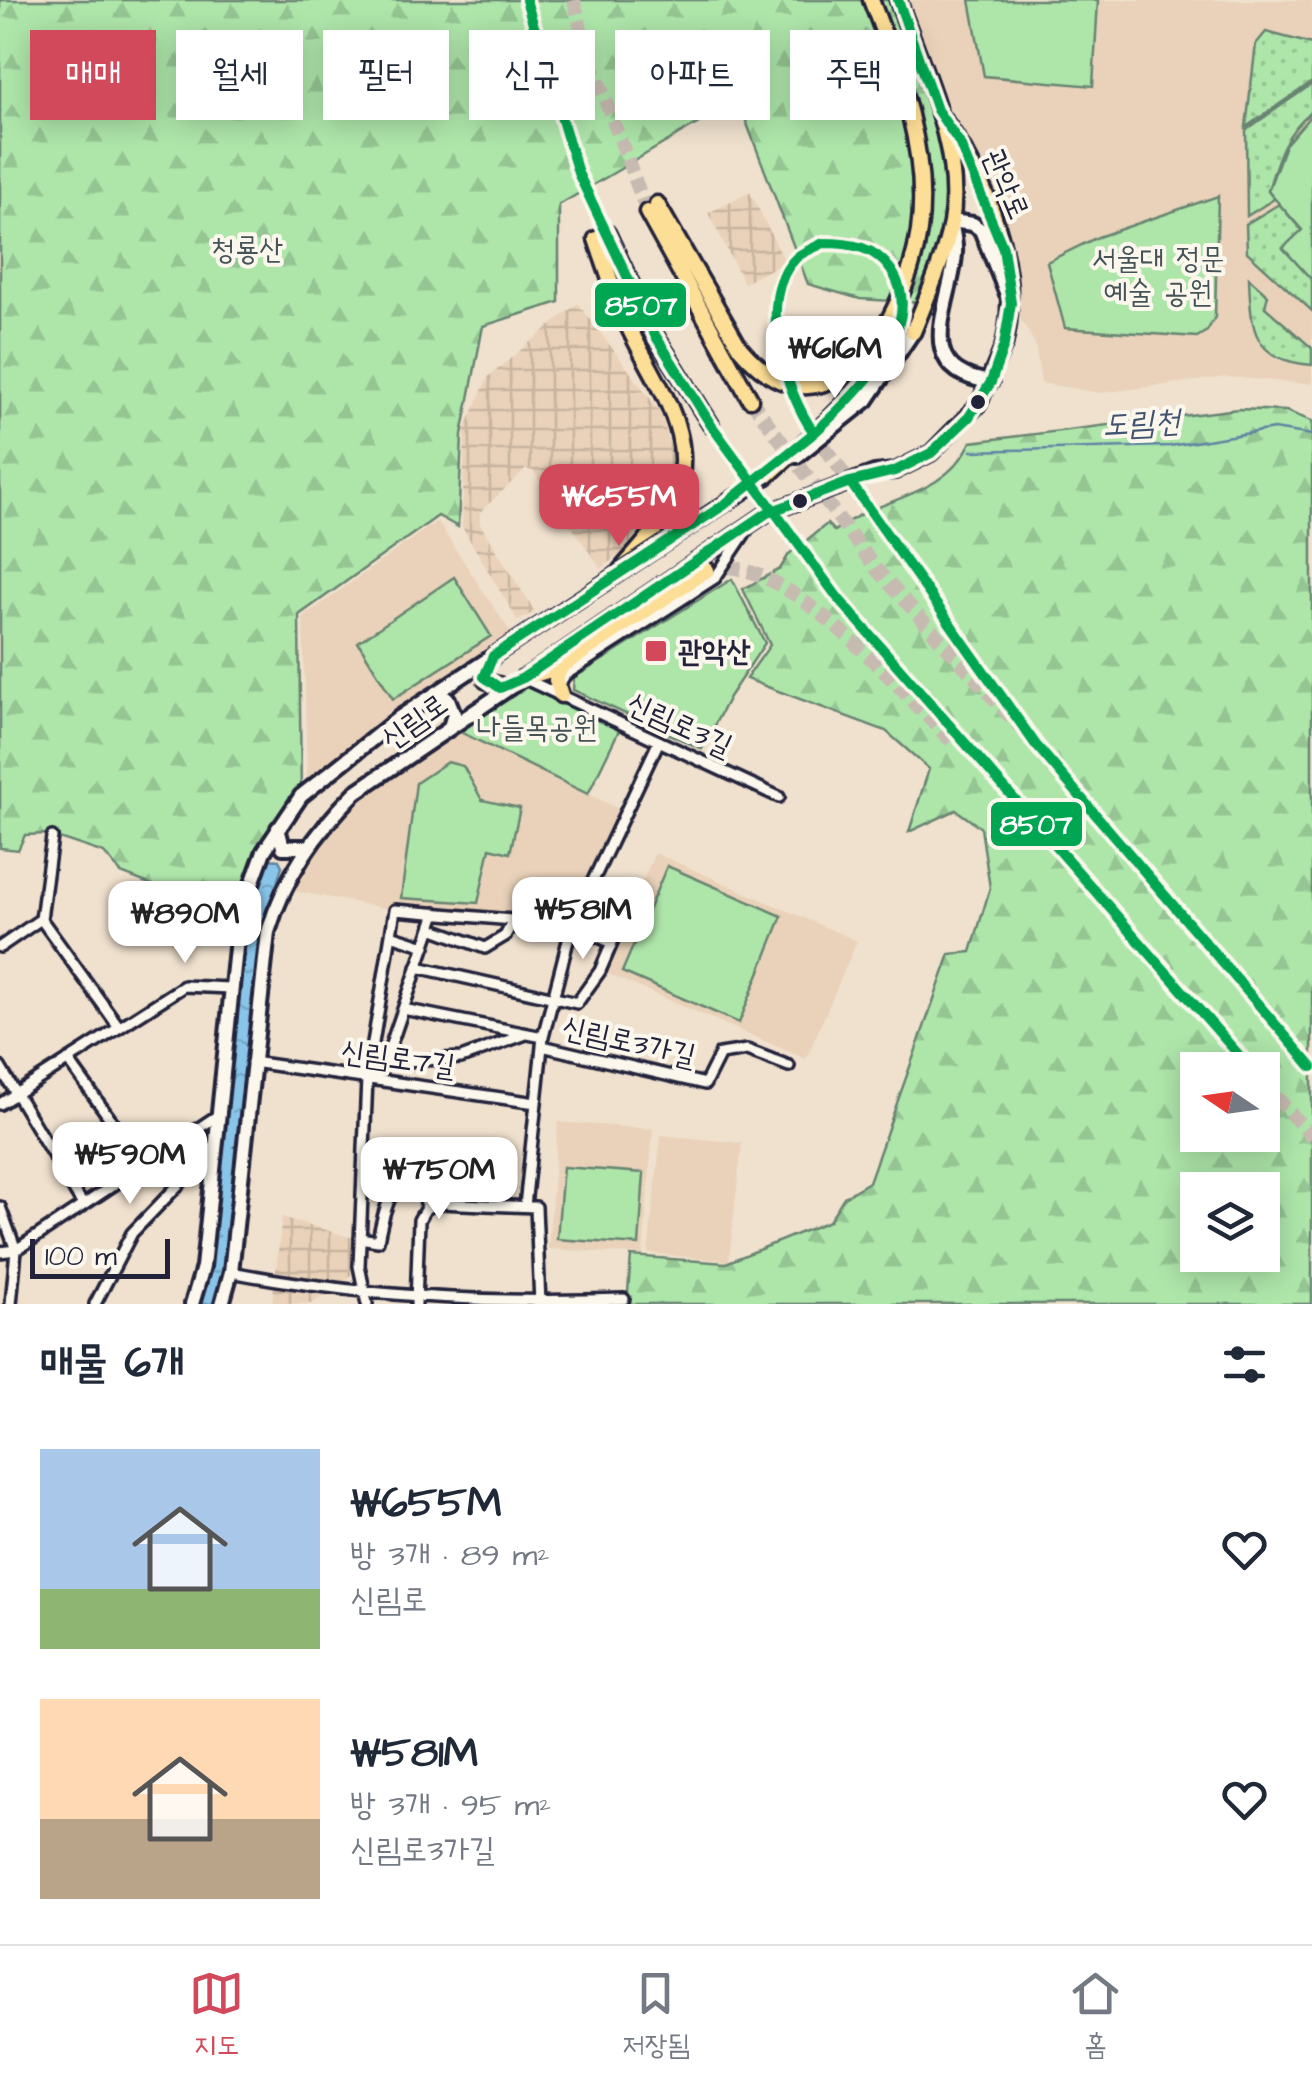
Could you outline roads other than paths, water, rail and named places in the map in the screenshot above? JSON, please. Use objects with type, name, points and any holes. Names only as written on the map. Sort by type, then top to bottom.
[{"type":"main road","points":[[750,400],[652,208],[755,366],[778,381],[803,387],[822,386],[853,369],[874,344],[892,312],[919,232],[918,166],[906,103],[871,0]]},
{"type":"main road","name":"관악로","points":[[767,476],[848,403],[905,331],[952,222],[950,169],[937,110],[898,0]]},
{"type":"main road","name":"관악로","points":[[937,110],[960,142],[1004,248],[1011,304],[1004,345]]},
{"type":"main road","points":[[991,382],[974,380],[958,368],[940,341],[939,318],[955,254],[952,222],[973,224],[980,230],[1011,304]]},
{"type":"main road","points":[[616,576],[670,508],[682,461],[680,434],[664,392],[625,320],[602,236],[655,335],[710,425]]},
{"type":"main road","name":"신림로","points":[[222,1304],[231,1272],[268,932],[284,888],[308,847],[356,792],[767,514],[919,460],[958,429],[991,382],[1004,345]]},
{"type":"main road","name":"신림로","points":[[192,1304],[204,1267],[230,988],[244,902],[278,826],[301,796],[413,708],[767,476]]},
{"type":"main road","points":[[524,678],[561,667],[707,570]]},
{"type":"main road","points":[[493,656],[485,668],[486,681],[507,687]]},
{"type":"main road","points":[[560,696],[556,680],[561,667]]},
{"type":"main road","points":[[413,708],[448,699],[454,714],[450,727]]},
{"type":"main road","points":[[278,826],[277,840],[283,847],[308,847]]},
{"type":"main road","points":[[225,1059],[252,1062]]},
{"type":"main road","points":[[204,1267],[231,1272]]},
{"type":"street","points":[[560,696],[559,685],[565,675],[715,578],[750,525]]},
{"type":"street","name":"신림로3길","points":[[524,678],[778,797]]},
{"type":"street","name":"신림로3가길","points":[[524,1206],[542,1042],[572,925],[659,741]]},
{"type":"street","points":[[52,838],[40,919],[120,1027]]},
{"type":"street","points":[[365,1299],[360,1238],[367,1079],[395,910],[572,925]]},
{"type":"street","points":[[367,1079],[385,1062],[436,913]]},
{"type":"street","points":[[0,947],[40,919]]},
{"type":"street","points":[[431,928],[485,948],[505,936],[514,920]]},
{"type":"street","name":"신림로3가길","points":[[417,967],[577,1003],[600,970],[612,943],[572,925]]},
{"type":"street","points":[[390,935],[424,946]]},
{"type":"street","points":[[0,1104],[184,986],[230,988]]},
{"type":"street","name":"신림로3가길","points":[[403,1009],[526,1034],[542,1042],[705,1084],[720,1054],[747,1050],[789,1066]]},
{"type":"street","points":[[385,1062],[461,1058],[526,1034]]},
{"type":"street","points":[[68,1060],[120,1134]]},
{"type":"street","name":"신림로7길","points":[[252,1062],[536,1103]]},
{"type":"street","points":[[0,1066],[83,1205]]},
{"type":"street","points":[[0,1252],[16,1250],[220,1114]]},
{"type":"street","points":[[95,1304],[132,1234],[216,1146]]},
{"type":"street","points":[[360,1238],[378,1241],[388,1198],[424,1163],[461,1162]]},
{"type":"street","points":[[417,1301],[418,1223],[426,1208],[424,1163]]},
{"type":"street","points":[[426,1208],[440,1203],[536,1208],[540,1303]]},
{"type":"street","points":[[0,1207],[16,1250],[10,1304]]},
{"type":"street","points":[[231,1272],[365,1299],[540,1303],[624,1299]]},
{"type":"water","points":[[268,859],[279,860],[282,866],[263,931],[227,1273],[218,1304],[195,1304],[242,922]]},
{"type":"waterway","name":"도림천","points":[[971,451],[1170,446],[1274,429],[1312,435]]},
{"type":"tunnel","points":[[526,0],[578,173],[607,233]]},
{"type":"tunnel","points":[[574,0],[585,45],[647,212]]},
{"type":"tunnel","points":[[897,330],[900,290],[885,261],[858,244],[826,242],[797,256],[779,288],[777,339],[799,411],[1001,695]]},
{"type":"tunnel","points":[[750,399],[877,570],[1036,745],[1312,1067]]},
{"type":"tunnel","points":[[711,425],[838,598],[1236,1052]]},
{"type":"tunnel","points":[[707,570],[737,568],[769,580],[804,601],[874,661],[954,744]]},
{"type":"tunnel","points":[[1280,1101],[1312,1137]]},
{"type":"place","name":"관악산","points":[[656,651]]},
{"type":"park label","name":"청룡산","points":[[247,249]]},
{"type":"park label","name":"서울대 정문 예술 공원","points":[[1158,275]]},
{"type":"park label","name":"나들목공원","points":[[537,727]]}]
